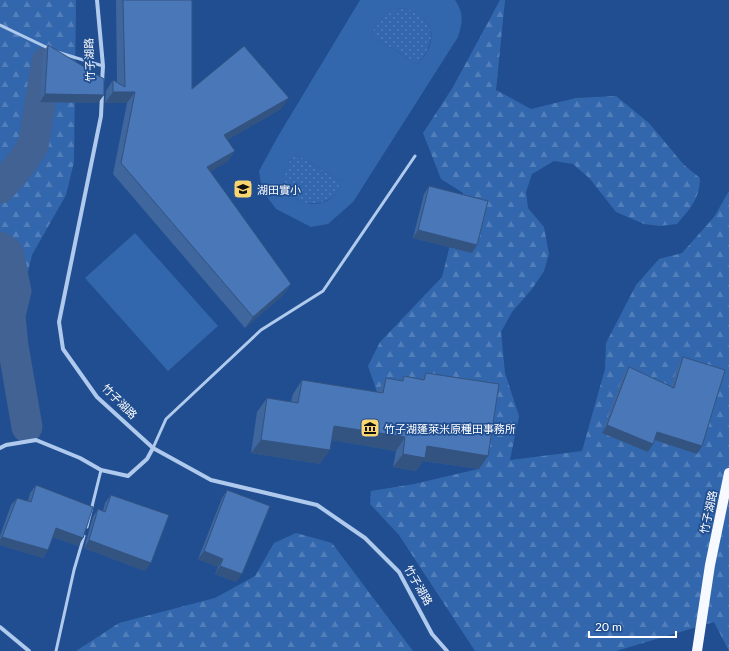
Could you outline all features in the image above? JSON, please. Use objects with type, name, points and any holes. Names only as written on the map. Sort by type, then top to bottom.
[{"type":"main road","name":"竹子湖路","points":[[698,651],[710,565],[729,473]]},
{"type":"street","name":"竹子湖路","points":[[97,0],[103,66],[101,116],[59,322],[63,349],[97,397],[153,448],[211,480],[317,505],[365,538],[399,572],[432,634],[447,651]]},
{"type":"street","points":[[0,448],[6,445],[36,440],[80,458],[101,470],[128,476],[147,459],[153,448]]},
{"type":"street","points":[[0,626],[29,651]]},
{"type":"lane","points":[[0,25],[54,51],[103,66]]},
{"type":"lane","points":[[153,448],[166,419],[261,330],[323,291],[414,156]]},
{"type":"lane","points":[[56,651],[74,570],[91,512],[101,470]]},
{"type":"green space","points":[[0,0],[76,0],[74,162],[66,195],[32,255],[24,288],[15,371],[0,315]]},
{"type":"green space","points":[[360,0],[455,0],[462,18],[458,37],[353,202],[328,224],[311,227],[276,209],[262,190],[259,171],[277,138]],"holes":[[[406,8],[416,13],[423,19],[429,25],[431,32],[429,47],[418,64],[370,35],[385,16],[393,10]],[[296,154],[342,182],[335,195],[328,200],[310,204],[302,202],[289,192],[285,184],[284,172]]]},
{"type":"green space","points":[[500,0],[505,0],[496,90],[531,109],[576,98],[616,96],[649,123],[684,165],[700,178],[700,185],[696,197],[682,219],[677,224],[660,226],[644,224],[616,212],[590,179],[573,164],[554,161],[532,174],[526,192],[528,208],[544,227],[549,254],[544,271],[532,289],[512,312],[501,332],[505,373],[519,416],[510,460],[582,451],[605,369],[606,343],[636,285],[659,259],[682,253],[714,217],[729,191],[729,651],[714,622],[616,651],[475,651],[399,535],[370,504],[371,491],[414,484],[478,469],[490,398],[377,392],[368,366],[380,342],[442,277],[463,193],[441,179],[423,133],[453,87]]},
{"type":"green space","points":[[406,8],[423,18],[431,32],[429,47],[418,64],[370,35],[388,13],[393,10]]},
{"type":"green space","points":[[296,154],[342,182],[335,195],[319,203],[310,203],[301,202],[288,192],[285,184],[284,172]]},
{"type":"green space","points":[[135,233],[218,326],[168,371],[85,278]]},
{"type":"green space","points":[[296,533],[332,543],[413,651],[76,651],[119,623],[215,598],[255,576],[274,543]]},
{"type":"building","points":[[123,0],[192,0],[192,89],[244,46],[289,98],[224,135],[235,151],[207,167],[291,284],[253,317],[121,163],[135,92],[113,92],[113,80],[125,87]]},
{"type":"building","points":[[48,45],[104,79],[104,95],[45,94]]},
{"type":"building","points":[[429,186],[488,201],[477,245],[418,230]]},
{"type":"building","points":[[683,357],[725,370],[702,446],[657,432],[653,444],[607,425],[629,367],[674,388]]},
{"type":"building","name":"竹子湖蓬萊米原種田事務所","points":[[426,373],[499,384],[488,456],[427,446],[425,458],[403,454],[405,437],[334,426],[330,450],[261,440],[267,398],[298,403],[302,380],[383,393],[386,378],[403,381],[404,376],[424,380]]},
{"type":"building","points":[[36,485],[93,507],[83,538],[56,528],[48,550],[2,537],[17,498],[31,502]]},
{"type":"building","points":[[227,490],[270,506],[242,574],[220,566],[223,559],[204,551]]},
{"type":"building","points":[[111,495],[169,515],[151,563],[89,540],[98,509],[105,512]]},
{"type":"waterway","points":[[0,188],[19,166],[33,146],[47,62]]},
{"type":"waterway","points":[[0,247],[8,253],[16,291],[10,316],[13,346],[27,427]]},
{"type":"place","name":"湖田實小","points":[[243,189]]},
{"type":"place","name":"竹子湖蓬萊米原種田事務所","points":[[370,428]]}]
